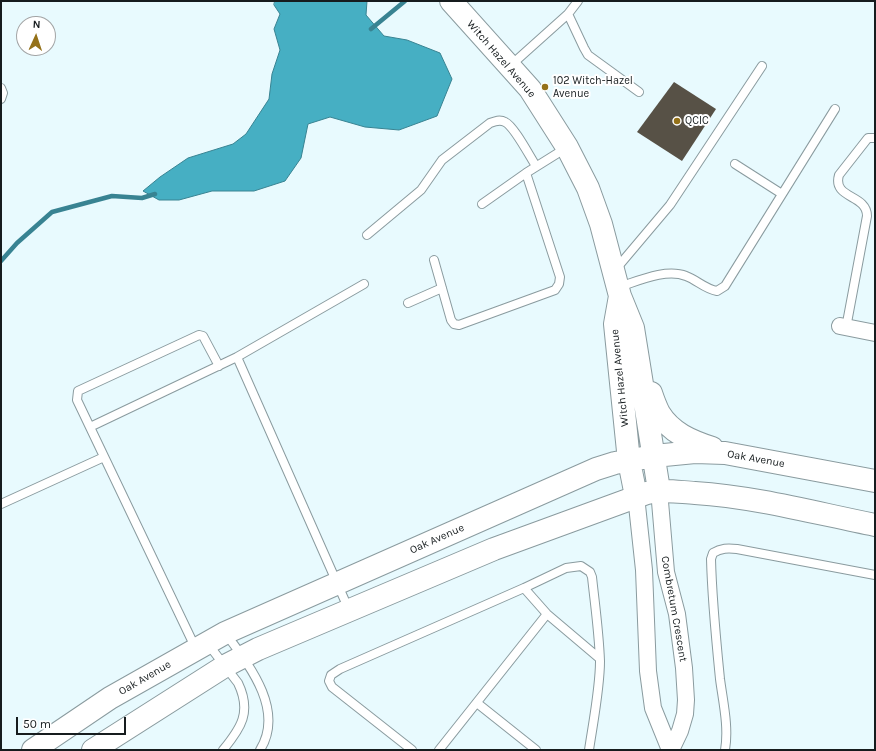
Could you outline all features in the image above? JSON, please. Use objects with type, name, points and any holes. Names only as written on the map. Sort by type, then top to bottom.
[{"type":"street","name":"Witch Hazel Avenue","points":[[457,8],[530,89],[567,147],[588,188],[602,224],[617,285],[633,328],[659,490]]},
{"type":"street","name":"Witch Hazel Avenue","points":[[617,285],[615,324],[628,461],[636,496]]},
{"type":"street","points":[[843,327],[875,333]]},
{"type":"street","points":[[640,366],[659,413],[669,427],[696,442],[725,453]]},
{"type":"street","name":"Oak Avenue","points":[[33,750],[110,698],[209,642],[337,583],[596,469],[654,456],[695,452],[725,453],[875,481]]},
{"type":"street","points":[[93,750],[234,661],[498,548],[636,496],[659,490],[731,496],[875,525]]},
{"type":"street","name":"Combretum Crescent","points":[[659,490],[666,572],[676,614],[684,668],[686,700],[680,731],[670,750]]},
{"type":"street","name":"Combretum Crescent","points":[[636,496],[644,570],[648,670],[653,708],[670,750]]},
{"type":"street","points":[[484,518],[498,548]]},
{"type":"lane","points":[[510,66],[568,14],[578,1]]},
{"type":"lane","points":[[568,14],[588,55],[639,92]]},
{"type":"lane","points":[[617,285],[762,66]]},
{"type":"lane","points":[[1,88],[1,99]]},
{"type":"lane","points":[[617,285],[664,273],[676,273],[687,276],[709,289],[717,291],[725,286],[835,109]]},
{"type":"lane","points":[[367,235],[421,190],[442,160],[490,123],[497,120],[504,121],[511,126],[536,166]]},
{"type":"lane","points":[[843,327],[867,211],[863,204],[842,191],[838,186],[839,175],[868,138],[875,138]]},
{"type":"lane","points":[[482,204],[536,166],[567,147]]},
{"type":"lane","points":[[735,164],[782,194]]},
{"type":"lane","points":[[434,260],[451,320],[454,324],[459,325],[555,290],[559,284],[560,277],[526,173]]},
{"type":"lane","points":[[90,427],[237,357],[364,284]]},
{"type":"lane","points":[[408,303],[442,288]]},
{"type":"lane","points":[[218,366],[203,336],[199,335],[116,372],[78,391],[76,395],[104,457],[209,642],[256,679],[266,702],[268,711],[268,729],[260,750]]},
{"type":"lane","points":[[237,357],[349,611]]},
{"type":"lane","points":[[1,504],[104,457]]},
{"type":"lane","points":[[725,750],[724,709],[713,613],[711,560],[713,553],[719,549],[737,549],[875,575]]},
{"type":"lane","points":[[412,750],[332,687],[329,678],[340,669],[566,568],[581,566],[586,569],[592,577],[600,658],[589,750]]},
{"type":"lane","points":[[524,588],[547,614],[600,658]]},
{"type":"lane","points":[[439,750],[547,614]]},
{"type":"lane","points":[[209,642],[234,661],[238,683],[242,690],[244,708],[240,727],[223,750]]},
{"type":"lane","points":[[477,703],[536,750]]},
{"type":"water","points":[[275,1],[367,1],[366,15],[384,36],[407,40],[440,53],[452,79],[437,116],[399,130],[365,127],[330,117],[308,124],[301,158],[285,181],[254,191],[212,191],[179,200],[159,200],[143,191],[160,177],[188,158],[233,144],[246,134],[269,99],[272,74],[280,50],[274,29],[280,14],[274,5]]},
{"type":"building","name":"QCIC","points":[[674,82],[716,109],[682,161],[637,132]]},
{"type":"waterway","points":[[371,29],[405,1]]},
{"type":"waterway","points":[[1,261],[17,243],[52,212],[112,196],[142,198],[155,194]]},
{"type":"place","name":"102 Witch-Hazel Avenue","points":[[545,87]]},
{"type":"place","name":"QCIC","points":[[677,121]]}]
